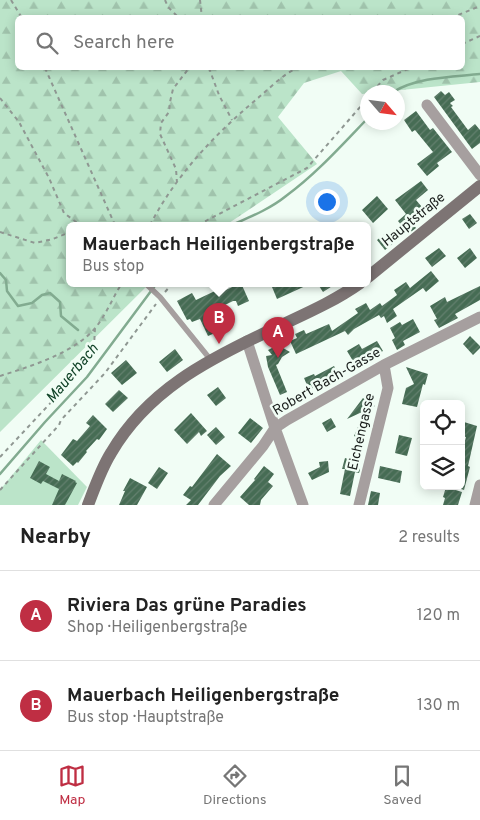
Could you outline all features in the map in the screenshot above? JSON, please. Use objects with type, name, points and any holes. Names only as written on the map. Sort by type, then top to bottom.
[{"type":"main road","name":"Hauptstraße","points":[[371,275],[480,186]]},
{"type":"main road","points":[[88,505],[105,464],[128,428],[169,388],[210,359],[328,303],[354,287]]},
{"type":"street","points":[[428,105],[480,175]]},
{"type":"street","name":"Robert Bach-Gasse","points":[[214,505],[263,446],[275,428],[286,420],[384,366],[480,317]]},
{"type":"street","points":[[247,341],[275,428],[303,505]]},
{"type":"street","name":"Eichengasse","points":[[359,505],[388,388],[384,366]]},
{"type":"street","points":[[475,505],[480,485]]},
{"type":"lane","points":[[150,287],[210,359]]},
{"type":"path","points":[[11,0],[20,15]]},
{"type":"path","points":[[165,0],[168,7],[176,15]]},
{"type":"path","points":[[200,0],[202,15]]},
{"type":"path","points":[[458,15],[480,6]]},
{"type":"path","points":[[465,43],[480,36]]},
{"type":"path","points":[[46,70],[114,222]]},
{"type":"path","points":[[177,183],[176,169],[160,134],[161,123],[169,112],[173,90],[188,70]]},
{"type":"path","points":[[210,70],[219,95],[232,120]]},
{"type":"path","points":[[152,222],[177,183],[210,141],[271,87],[294,70]]},
{"type":"path","points":[[378,85],[383,80],[406,70]]},
{"type":"path","points":[[0,98],[19,122],[49,178],[64,213],[76,222]]},
{"type":"path","points":[[204,222],[307,168],[360,107]]},
{"type":"path","points":[[0,232],[35,243],[66,233]]},
{"type":"path","points":[[0,376],[39,363],[74,345],[95,328],[120,287]]},
{"type":"path","points":[[0,490],[105,373],[169,287]]},
{"type":"path","points":[[0,457],[71,381],[94,347],[95,328]]},
{"type":"green space","points":[[0,0],[480,0],[480,82],[405,90],[405,85],[360,85],[360,92],[341,71],[304,83],[278,117],[317,164],[230,222],[66,222],[66,287],[146,287],[0,432]]},
{"type":"green space","points":[[41,440],[87,487],[78,505],[0,505],[0,490]]},
{"type":"building","points":[[441,91],[445,95],[449,92],[455,100],[450,103],[453,106],[451,107],[468,130],[475,124],[480,130],[480,143],[472,149],[434,97]]},
{"type":"building","points":[[416,111],[430,130],[433,128],[452,152],[437,163],[439,166],[427,176],[417,164],[433,152],[415,130],[412,132],[405,119]]},
{"type":"building","points":[[421,181],[428,190],[416,200],[427,213],[413,224],[416,228],[408,234],[398,221],[406,214],[395,200]]},
{"type":"building","points":[[377,196],[388,209],[373,223],[362,210]]},
{"type":"building","points":[[470,214],[477,223],[469,229],[462,219]]},
{"type":"building","points":[[386,233],[394,243],[385,250],[377,240]]},
{"type":"building","points":[[439,248],[446,256],[432,267],[425,258]]},
{"type":"building","points":[[470,248],[477,258],[465,268],[457,258]]},
{"type":"building","points":[[431,271],[439,281],[426,292],[423,288],[393,309],[397,316],[387,323],[384,316],[381,318],[379,315],[354,329],[348,335],[345,331],[296,354],[290,341],[297,338],[295,334],[304,330],[306,334],[329,324],[332,331],[358,313],[355,309],[366,303],[370,310],[380,303],[382,306],[397,295],[394,290],[406,282],[410,288]]},
{"type":"building","points":[[480,286],[480,300],[455,314],[458,318],[439,328],[434,320],[437,319],[430,306],[445,297],[447,302]]},
{"type":"building","points":[[232,287],[243,287],[249,301],[238,306],[236,301],[233,301],[211,312],[220,331],[208,336],[200,319],[192,322],[190,319],[187,320],[177,301],[192,293],[196,300],[217,290],[219,293]]},
{"type":"building","points":[[272,287],[303,287],[277,299]]},
{"type":"building","points":[[320,287],[331,287],[323,292]]},
{"type":"building","points":[[413,319],[420,332],[403,341],[405,345],[397,350],[392,340],[395,338],[390,328],[400,322],[402,325]]},
{"type":"building","points":[[470,336],[480,346],[473,355],[463,344]]},
{"type":"building","points":[[377,341],[383,351],[356,366],[347,351],[359,344],[362,349]]},
{"type":"building","points":[[278,345],[290,352],[282,357],[276,365],[287,392],[280,395],[268,367],[266,356],[272,355],[268,350]]},
{"type":"building","points":[[175,349],[183,360],[167,372],[159,362]]},
{"type":"building","points":[[126,360],[137,373],[122,385],[111,373]]},
{"type":"building","points":[[334,366],[339,375],[309,390],[304,378],[314,374],[315,376]]},
{"type":"building","points":[[406,367],[428,374],[425,385],[423,384],[417,407],[402,404],[406,388],[414,384]]},
{"type":"building","points":[[218,387],[226,398],[216,406],[207,395]]},
{"type":"building","points":[[119,390],[128,398],[113,412],[105,404]]},
{"type":"building","points":[[363,398],[375,406],[347,419]]},
{"type":"building","points":[[191,413],[207,431],[201,436],[199,432],[187,444],[174,430]]},
{"type":"building","points":[[93,415],[107,429],[99,440],[97,439],[86,451],[78,463],[73,466],[61,455],[73,439],[77,441],[90,426],[86,423]]},
{"type":"building","points":[[250,418],[263,428],[251,443],[238,433]]},
{"type":"building","points":[[331,418],[336,427],[327,432],[322,423]]},
{"type":"building","points":[[465,422],[477,426],[465,486],[465,441]]},
{"type":"building","points":[[216,427],[225,437],[216,445],[207,435]]},
{"type":"building","points":[[358,427],[367,430],[364,440],[354,436]]},
{"type":"building","points":[[399,435],[412,438],[407,456],[395,453]]},
{"type":"building","points":[[217,454],[231,466],[220,476],[198,505],[186,505],[191,500],[183,495],[190,486],[192,487]]},
{"type":"building","points":[[345,458],[355,461],[360,470],[359,473],[355,472],[350,496],[340,494],[345,469],[342,469]]},
{"type":"building","points":[[39,461],[50,467],[46,474],[59,481],[62,474],[76,481],[77,483],[65,505],[52,505],[59,489],[43,481],[41,484],[30,478]]},
{"type":"building","points":[[328,461],[329,472],[312,480],[308,473],[320,467],[319,462]]},
{"type":"building","points":[[264,466],[274,474],[268,482],[273,486],[261,500],[260,505],[249,505],[240,497]]},
{"type":"building","points":[[380,466],[402,471],[400,483],[378,478]]},
{"type":"building","points":[[159,467],[168,473],[157,489],[148,483]]},
{"type":"building","points":[[130,478],[147,487],[137,505],[119,505],[125,491],[123,491]]},
{"type":"building","points":[[445,490],[462,492],[458,505],[443,505],[445,498],[443,497]]},
{"type":"building","points":[[371,491],[380,493],[378,505],[368,505]]},
{"type":"waterway","name":"Mauerbach","points":[[405,86],[446,77],[480,74]]},
{"type":"waterway","name":"Mauerbach","points":[[239,222],[280,201],[308,178],[360,126]]},
{"type":"waterway","points":[[0,273],[6,280],[7,291],[18,306],[32,303],[42,295],[50,293],[60,302],[61,316],[78,330]]},
{"type":"waterway","name":"Mauerbach","points":[[0,474],[87,377],[154,287]]},
{"type":"place","name":"Mauerbach Heiligenbergstraße","points":[[219,344]]},
{"type":"place","name":"Riviera Das grüne Paradies","points":[[278,358]]}]
